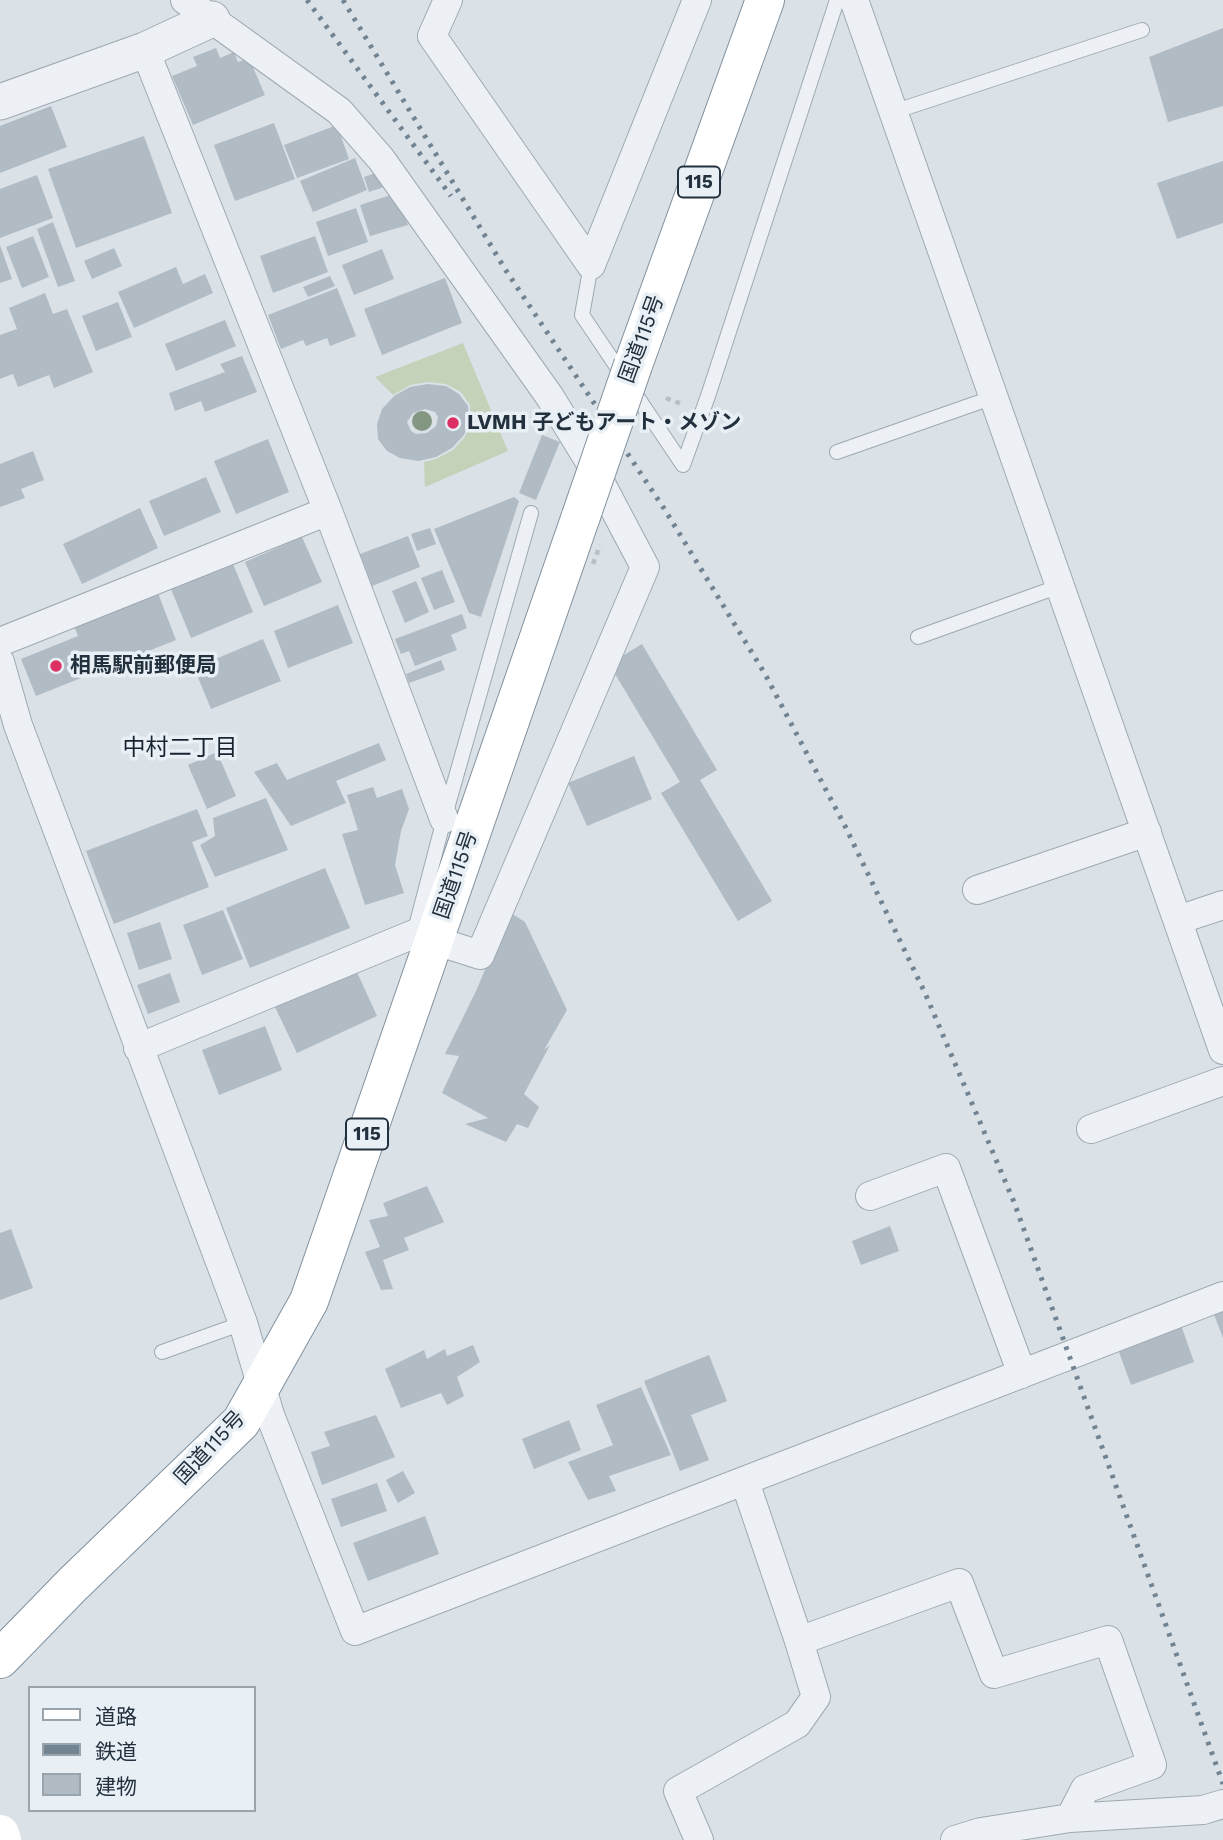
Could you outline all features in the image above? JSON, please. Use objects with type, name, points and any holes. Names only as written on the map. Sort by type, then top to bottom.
[{"type":"main road","name":"国道115号","points":[[0,1659],[72,1585],[241,1422],[309,1301],[633,365],[765,0]]},
{"type":"main road","points":[[0,1834],[2,1840]]},
{"type":"street","points":[[448,0],[432,36],[591,265]]},
{"type":"street","points":[[591,265],[697,0]]},
{"type":"street","points":[[854,0],[1223,1050]]},
{"type":"street","points":[[0,102],[145,50],[198,9],[339,111],[381,159],[550,397],[645,567],[480,956],[452,946]]},
{"type":"street","points":[[145,50],[328,511],[444,819]]},
{"type":"street","points":[[0,642],[328,511]]},
{"type":"street","points":[[0,662],[18,725],[243,1323],[261,1384],[355,1632],[1223,1296]]},
{"type":"street","points":[[977,890],[1147,832]]},
{"type":"street","points":[[1178,920],[1223,905]]},
{"type":"street","points":[[138,1048],[419,935]]},
{"type":"street","points":[[1091,1129],[1223,1082]]},
{"type":"street","points":[[870,1196],[946,1168],[1022,1374]]},
{"type":"street","points":[[699,1840],[678,1791],[797,1724],[816,1697],[745,1482]]},
{"type":"street","points":[[799,1642],[959,1583],[994,1674],[1108,1640],[1152,1765],[1085,1789],[1070,1818]]},
{"type":"street","points":[[955,1840],[981,1832],[1070,1818],[1203,1810],[1223,1804]]},
{"type":"lane","points":[[591,265],[582,315],[683,465],[837,0]]},
{"type":"lane","points":[[893,112],[1142,30]]},
{"type":"lane","points":[[837,452],[994,397]]},
{"type":"lane","points":[[419,935],[444,819],[531,513]]},
{"type":"lane","points":[[918,637],[1060,586]]},
{"type":"lane","points":[[162,1352],[243,1323]]},
{"type":"green space","points":[[463,343],[508,451],[425,487],[424,462],[453,450],[465,437],[471,422],[470,405],[461,392],[446,384],[428,382],[410,385],[393,395],[375,377]]},
{"type":"building","points":[[1223,28],[1223,106],[1168,122],[1149,57]]},
{"type":"building","points":[[216,48],[220,58],[234,52],[238,62],[249,58],[265,95],[193,125],[172,76],[197,66],[193,57]]},
{"type":"building","points":[[51,106],[67,147],[0,173],[0,126]]},
{"type":"building","points":[[274,123],[295,179],[235,201],[214,145]]},
{"type":"building","points":[[337,125],[349,159],[297,178],[284,145]]},
{"type":"building","points":[[144,136],[172,213],[76,248],[48,169]]},
{"type":"building","points":[[355,158],[367,190],[313,212],[300,181]]},
{"type":"building","points":[[1223,161],[1223,223],[1177,239],[1157,183]]},
{"type":"building","points":[[382,171],[387,186],[369,192],[364,177]]},
{"type":"building","points":[[37,175],[53,218],[0,238],[0,189]]},
{"type":"building","points":[[397,193],[408,225],[370,236],[360,205]]},
{"type":"building","points":[[356,208],[368,242],[328,256],[316,222]]},
{"type":"building","points":[[53,222],[75,281],[58,287],[37,229]]},
{"type":"building","points":[[33,236],[49,277],[22,288],[6,247]]},
{"type":"building","points":[[315,236],[328,272],[273,293],[260,256]]},
{"type":"building","points":[[0,245],[12,279],[0,283]]},
{"type":"building","points":[[114,248],[122,266],[92,279],[84,261]]},
{"type":"building","points":[[382,249],[394,279],[354,295],[342,265]]},
{"type":"building","points":[[176,267],[183,284],[205,274],[213,293],[134,328],[118,292]]},
{"type":"building","points":[[330,276],[335,286],[308,297],[303,287]]},
{"type":"building","points":[[445,278],[462,323],[382,355],[364,309]]},
{"type":"building","points":[[337,288],[356,336],[330,346],[327,338],[306,346],[303,340],[281,349],[268,315]]},
{"type":"building","points":[[45,293],[53,314],[67,309],[93,372],[54,388],[49,375],[18,387],[13,374],[0,379],[0,335],[17,329],[9,308]]},
{"type":"building","points":[[118,302],[132,337],[96,351],[82,316]]},
{"type":"building","points":[[225,320],[236,346],[176,371],[165,344]]},
{"type":"building","points":[[242,356],[257,392],[205,412],[201,401],[175,411],[169,393],[225,372],[220,364]]},
{"type":"building","name":"LVMH 子どもアート・メゾン","points":[[428,384],[446,386],[459,394],[468,406],[469,421],[464,435],[452,448],[436,457],[418,461],[400,458],[387,451],[378,439],[377,424],[382,409],[394,396],[410,387]],"holes":[[[425,409],[435,412],[438,417],[436,426],[427,433],[416,434],[411,431],[407,422],[413,413]]]},
{"type":"building","points":[[542,435],[560,442],[536,500],[519,493]]},
{"type":"building","points":[[268,439],[289,492],[236,514],[214,461]]},
{"type":"building","points":[[33,451],[44,480],[21,489],[25,498],[0,507],[0,464]]},
{"type":"building","points":[[206,477],[221,512],[164,536],[149,501]]},
{"type":"building","points":[[514,497],[519,501],[481,617],[469,613],[434,529]]},
{"type":"building","points":[[140,508],[158,548],[82,584],[63,544]]},
{"type":"building","points":[[430,528],[436,544],[417,551],[411,534]]},
{"type":"building","points":[[408,536],[420,567],[372,586],[360,554]]},
{"type":"building","points":[[302,537],[322,582],[264,606],[245,562]]},
{"type":"building","points":[[233,564],[253,612],[191,638],[171,589]]},
{"type":"building","points":[[442,570],[455,602],[434,610],[421,578]]},
{"type":"building","points":[[416,581],[429,612],[405,623],[392,591]]},
{"type":"building","points":[[156,588],[176,640],[36,696],[21,659],[78,636],[72,621]]},
{"type":"building","points":[[338,605],[353,643],[288,668],[274,631]]},
{"type":"building","points":[[462,614],[467,628],[451,635],[457,650],[415,666],[409,651],[401,654],[395,639]]},
{"type":"building","points":[[263,639],[281,681],[211,709],[194,668]]},
{"type":"building","points":[[642,644],[717,770],[700,780],[772,901],[738,921],[661,793],[680,782],[609,664]]},
{"type":"building","points":[[441,660],[445,670],[409,683],[406,674]]},
{"type":"building","points":[[379,743],[386,760],[336,781],[346,803],[291,826],[254,772],[277,763],[287,780]]},
{"type":"building","points":[[217,752],[236,796],[207,809],[188,765]]},
{"type":"building","points":[[634,756],[652,799],[587,826],[568,783]]},
{"type":"building","points":[[373,787],[377,798],[402,789],[409,809],[401,831],[395,865],[404,893],[365,905],[342,834],[358,830],[347,795]]},
{"type":"building","points":[[266,798],[288,850],[215,877],[200,845],[215,836],[213,818]]},
{"type":"building","points":[[197,809],[208,836],[192,842],[209,887],[114,924],[86,851]]},
{"type":"building","points":[[325,868],[350,928],[250,968],[226,908]]},
{"type":"building","points":[[223,910],[243,959],[202,975],[183,925]]},
{"type":"building","points":[[509,912],[525,922],[567,1010],[544,1050],[550,1045],[524,1094],[539,1107],[528,1128],[517,1124],[506,1142],[465,1124],[488,1118],[442,1093],[459,1056],[445,1054],[477,989]]},
{"type":"building","points":[[160,922],[172,959],[139,970],[127,933]]},
{"type":"building","points":[[356,970],[377,1016],[297,1053],[275,1007]]},
{"type":"building","points":[[170,973],[180,1002],[148,1014],[137,985]]},
{"type":"building","points":[[265,1026],[282,1070],[219,1095],[202,1050]]},
{"type":"building","points":[[427,1186],[444,1222],[404,1238],[409,1250],[383,1260],[393,1289],[381,1290],[365,1252],[380,1247],[369,1220],[388,1216],[383,1203]]},
{"type":"building","points":[[890,1226],[899,1251],[861,1265],[852,1241]]},
{"type":"building","points":[[11,1229],[33,1288],[0,1300],[0,1233]]},
{"type":"building","points":[[1223,1306],[1223,1338],[1212,1309]]},
{"type":"building","points":[[1180,1322],[1194,1362],[1131,1385],[1116,1344]]},
{"type":"building","points":[[473,1345],[480,1362],[457,1377],[464,1396],[447,1405],[441,1393],[401,1408],[385,1369],[424,1350],[427,1359],[445,1349],[447,1356]]},
{"type":"building","points":[[709,1355],[727,1401],[691,1415],[709,1460],[680,1471],[644,1381]]},
{"type":"building","points":[[641,1387],[671,1455],[609,1476],[616,1491],[588,1500],[568,1462],[613,1445],[596,1405]]},
{"type":"building","points":[[376,1415],[395,1457],[322,1485],[311,1452],[330,1446],[324,1432]]},
{"type":"building","points":[[569,1420],[581,1450],[534,1469],[522,1439]]},
{"type":"building","points":[[403,1471],[415,1493],[398,1503],[386,1480]]},
{"type":"building","points":[[377,1483],[387,1511],[341,1527],[331,1499]]},
{"type":"building","points":[[425,1516],[439,1554],[368,1581],[353,1543]]},
{"type":"railway","points":[[307,0],[451,196]]},
{"type":"railway","points":[[343,0],[505,269],[665,510],[765,674],[846,828],[925,993],[1014,1202],[1223,1784]]},
{"type":"place","name":"LVMH 子どもアート・メゾン","points":[[453,423]]},
{"type":"place","name":"相馬駅前郵便局","points":[[56,666]]},
{"type":"district","name":"中村二丁目","points":[[180,748]]}]
